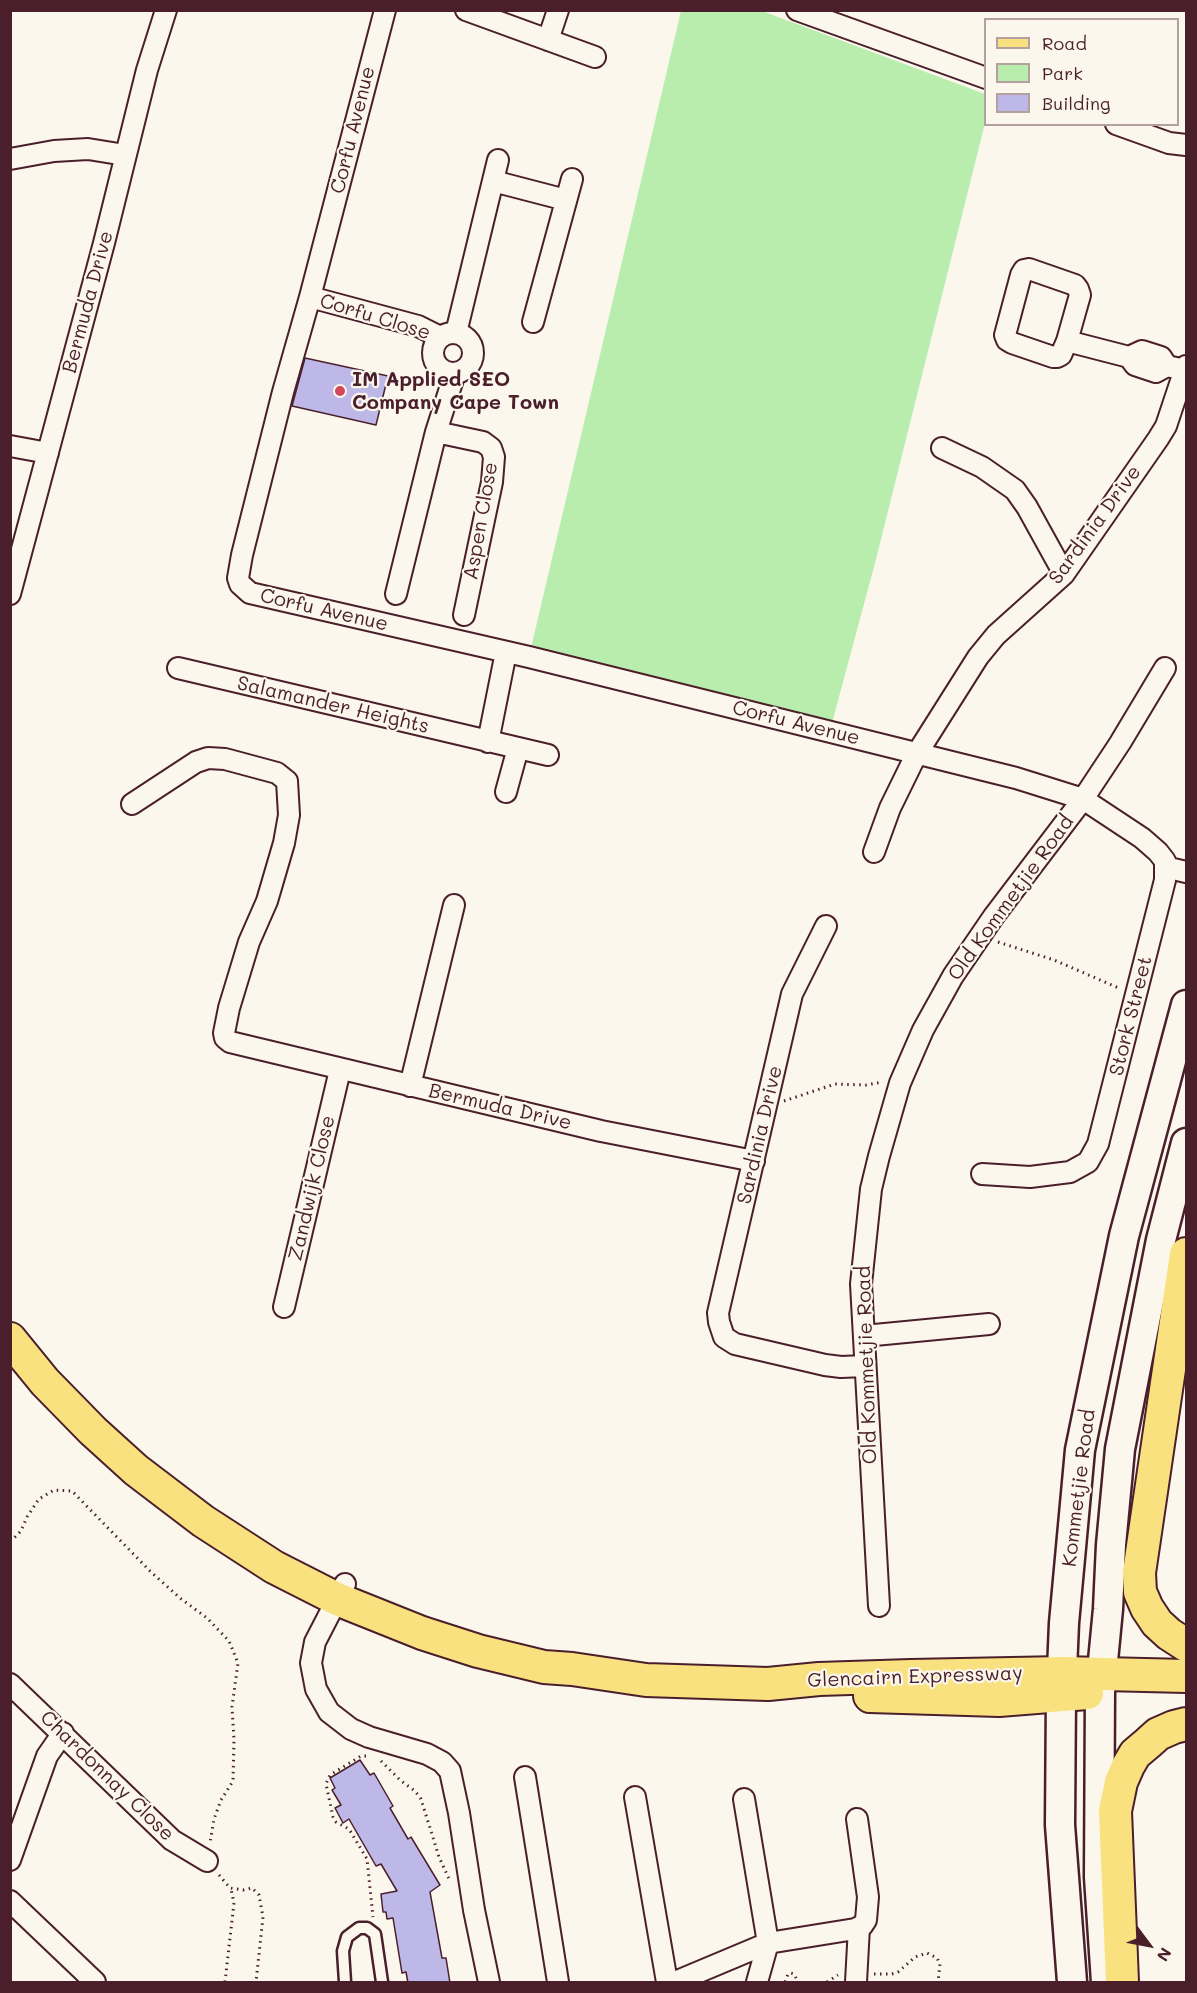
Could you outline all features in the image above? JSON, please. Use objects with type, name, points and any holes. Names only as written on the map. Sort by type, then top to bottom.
[{"type":"main road","name":"Kommetjie Road","points":[[1072,1983],[1060,1825],[1061,1683],[1064,1623],[1080,1450],[1124,1236],[1186,1005]]},
{"type":"main road","name":"Kommetjie Road","points":[[1106,1983],[1099,1877],[1101,1683],[1120,1449],[1161,1240],[1186,1143]]},
{"type":"main road","points":[[1186,1254],[1139,1573],[1140,1592],[1156,1623],[1186,1645]]},
{"type":"main road","name":"Glencairn Expressway","points":[[10,1327],[107,1423],[166,1472],[341,1592]]},
{"type":"main road","name":"Glencairn Expressway","points":[[10,1339],[45,1382],[93,1431],[136,1470],[185,1509],[274,1567],[341,1592],[572,1669],[645,1680],[768,1684],[821,1695],[943,1699],[999,1700],[1061,1683],[1101,1683]]},
{"type":"main road","points":[[1101,1683],[1186,1677]]},
{"type":"main road","points":[[1101,1683],[1186,1693]]},
{"type":"main road","points":[[1122,1983],[1115,1811],[1121,1782],[1131,1760],[1158,1734],[1186,1724]]},
{"type":"street","name":"Bermuda Drive","points":[[10,594],[101,254],[147,70],[166,10]]},
{"type":"street","name":"Corfu Avenue","points":[[385,10],[283,392],[242,555],[238,578],[240,584],[250,593],[506,652],[817,728],[1016,778],[1083,799]]},
{"type":"street","points":[[466,10],[595,57]]},
{"type":"street","points":[[548,40],[558,10]]},
{"type":"street","points":[[798,10],[984,77]]},
{"type":"street","points":[[1122,126],[1169,143],[1186,145]]},
{"type":"street","points":[[11,156],[88,149],[125,155]]},
{"type":"street","points":[[448,335],[494,181],[498,160]]},
{"type":"street","points":[[533,322],[572,179]]},
{"type":"street","points":[[494,181],[566,200]]},
{"type":"street","points":[[1029,269],[1075,285],[1078,289],[1080,295],[1067,341],[1061,355],[1053,357],[1007,340],[1005,335],[1024,270],[1029,269]]},
{"type":"street","name":"Corfu Close","points":[[310,297],[448,335]]},
{"type":"street","points":[[461,334],[470,341],[473,356],[465,370],[454,373],[439,368],[434,361],[433,352],[435,344],[448,335],[461,334]]},
{"type":"street","points":[[1067,341],[1129,357],[1135,365],[1156,372],[1180,367]]},
{"type":"street","name":"Sardinia Drive","points":[[874,852],[890,808],[916,754],[989,643],[1064,574],[1158,439],[1166,426],[1180,367]]},
{"type":"street","points":[[396,594],[436,432],[454,373]]},
{"type":"street","name":"Aspen Close","points":[[436,432],[483,442],[491,448],[494,458],[492,482],[464,615]]},
{"type":"street","points":[[10,446],[48,453]]},
{"type":"street","points":[[942,448],[982,467],[1015,490],[1028,507],[1064,574]]},
{"type":"street","points":[[488,742],[506,652]]},
{"type":"street","name":"Salamander Heights","points":[[178,668],[548,755]]},
{"type":"street","name":"Old Kommetjie Road","points":[[879,1606],[861,1284],[871,1190],[884,1136],[904,1074],[936,1005],[980,936],[1083,799],[1165,668]]},
{"type":"street","points":[[506,792],[518,748]]},
{"type":"street","name":"Bermuda Drive","points":[[132,804],[196,762],[208,758],[225,759],[277,773],[286,779],[289,815],[284,843],[267,901],[242,963],[229,1008],[224,1033],[225,1038],[230,1042],[601,1131],[754,1161]]},
{"type":"street","points":[[1083,799],[1142,838],[1162,856],[1166,867],[1186,872]]},
{"type":"street","name":"Stork Street","points":[[982,1174],[1009,1177],[1056,1174],[1070,1172],[1088,1161],[1101,1139],[1165,880],[1166,867]]},
{"type":"street","points":[[410,1086],[454,906]]},
{"type":"street","name":"Sardinia Drive","points":[[826,926],[792,994],[718,1313],[720,1330],[724,1337],[735,1344],[825,1365],[865,1366]]},
{"type":"street","name":"Zandwijk Close","points":[[284,1307],[340,1070]]},
{"type":"street","points":[[864,1336],[989,1324]]},
{"type":"street","points":[[341,1592],[318,1634],[312,1652],[311,1663],[316,1689],[329,1712],[351,1729],[369,1737],[427,1754],[442,1762],[450,1771],[489,1983]]},
{"type":"street","name":"Chardonnay Close","points":[[10,1684],[172,1840],[207,1861]]},
{"type":"street","points":[[10,1860],[47,1755],[63,1733]]},
{"type":"street","points":[[525,1777],[558,1983]]},
{"type":"street","points":[[634,1797],[667,1983]]},
{"type":"street","points":[[744,1799],[768,1943],[757,1983]]},
{"type":"street","points":[[675,1983],[768,1943],[859,1928],[867,1920],[868,1897],[857,1820]]},
{"type":"street","points":[[10,1901],[95,1983]]},
{"type":"street","points":[[857,1977],[859,1928]]},
{"type":"lane","points":[[345,1983],[342,1951],[348,1936],[359,1928],[367,1928],[375,1934],[382,1983]]},
{"type":"path","points":[[980,936],[1054,960],[1136,996]]},
{"type":"path","points":[[766,1107],[826,1086],[877,1084],[904,1074]]},
{"type":"path","points":[[10,1539],[12,1540],[21,1531],[27,1516],[39,1499],[54,1490],[72,1491],[150,1571],[207,1618],[229,1641],[238,1663],[232,1707],[233,1780],[221,1800],[214,1819],[207,1861],[216,1868],[220,1878],[230,1888],[234,1903],[225,1983]]},
{"type":"path","points":[[375,1934],[367,1859],[349,1829],[336,1822],[333,1817],[326,1784],[330,1775],[364,1755],[383,1761],[421,1799],[439,1857],[452,1884]]},
{"type":"path","points":[[230,1888],[243,1890],[252,1888],[259,1895],[263,1917],[256,1983]]},
{"type":"path","points":[[827,1983],[844,1972],[857,1977],[892,1974],[898,1972],[915,1957],[927,1953],[937,1958],[940,1964],[938,1983]]},
{"type":"path","points":[[785,1983],[788,1974],[791,1973],[794,1974],[798,1983]]},
{"type":"green space","points":[[681,11],[762,11],[984,94],[984,126],[875,563],[832,723],[530,652]]},
{"type":"building","name":"IM Applied SEO Company Cape Town","points":[[305,358],[388,376],[376,425],[292,406]]},
{"type":"building","points":[[360,1760],[370,1775],[374,1773],[393,1806],[390,1808],[408,1839],[411,1837],[440,1885],[430,1892],[442,1958],[446,1958],[450,1983],[408,1983],[406,1972],[402,1973],[393,1918],[387,1919],[386,1912],[383,1912],[381,1894],[397,1891],[381,1864],[376,1866],[349,1819],[343,1823],[335,1808],[341,1805],[332,1790],[335,1788],[330,1778]]},
{"type":"place","name":"IM Applied SEO Company Cape Town","points":[[340,391]]}]
